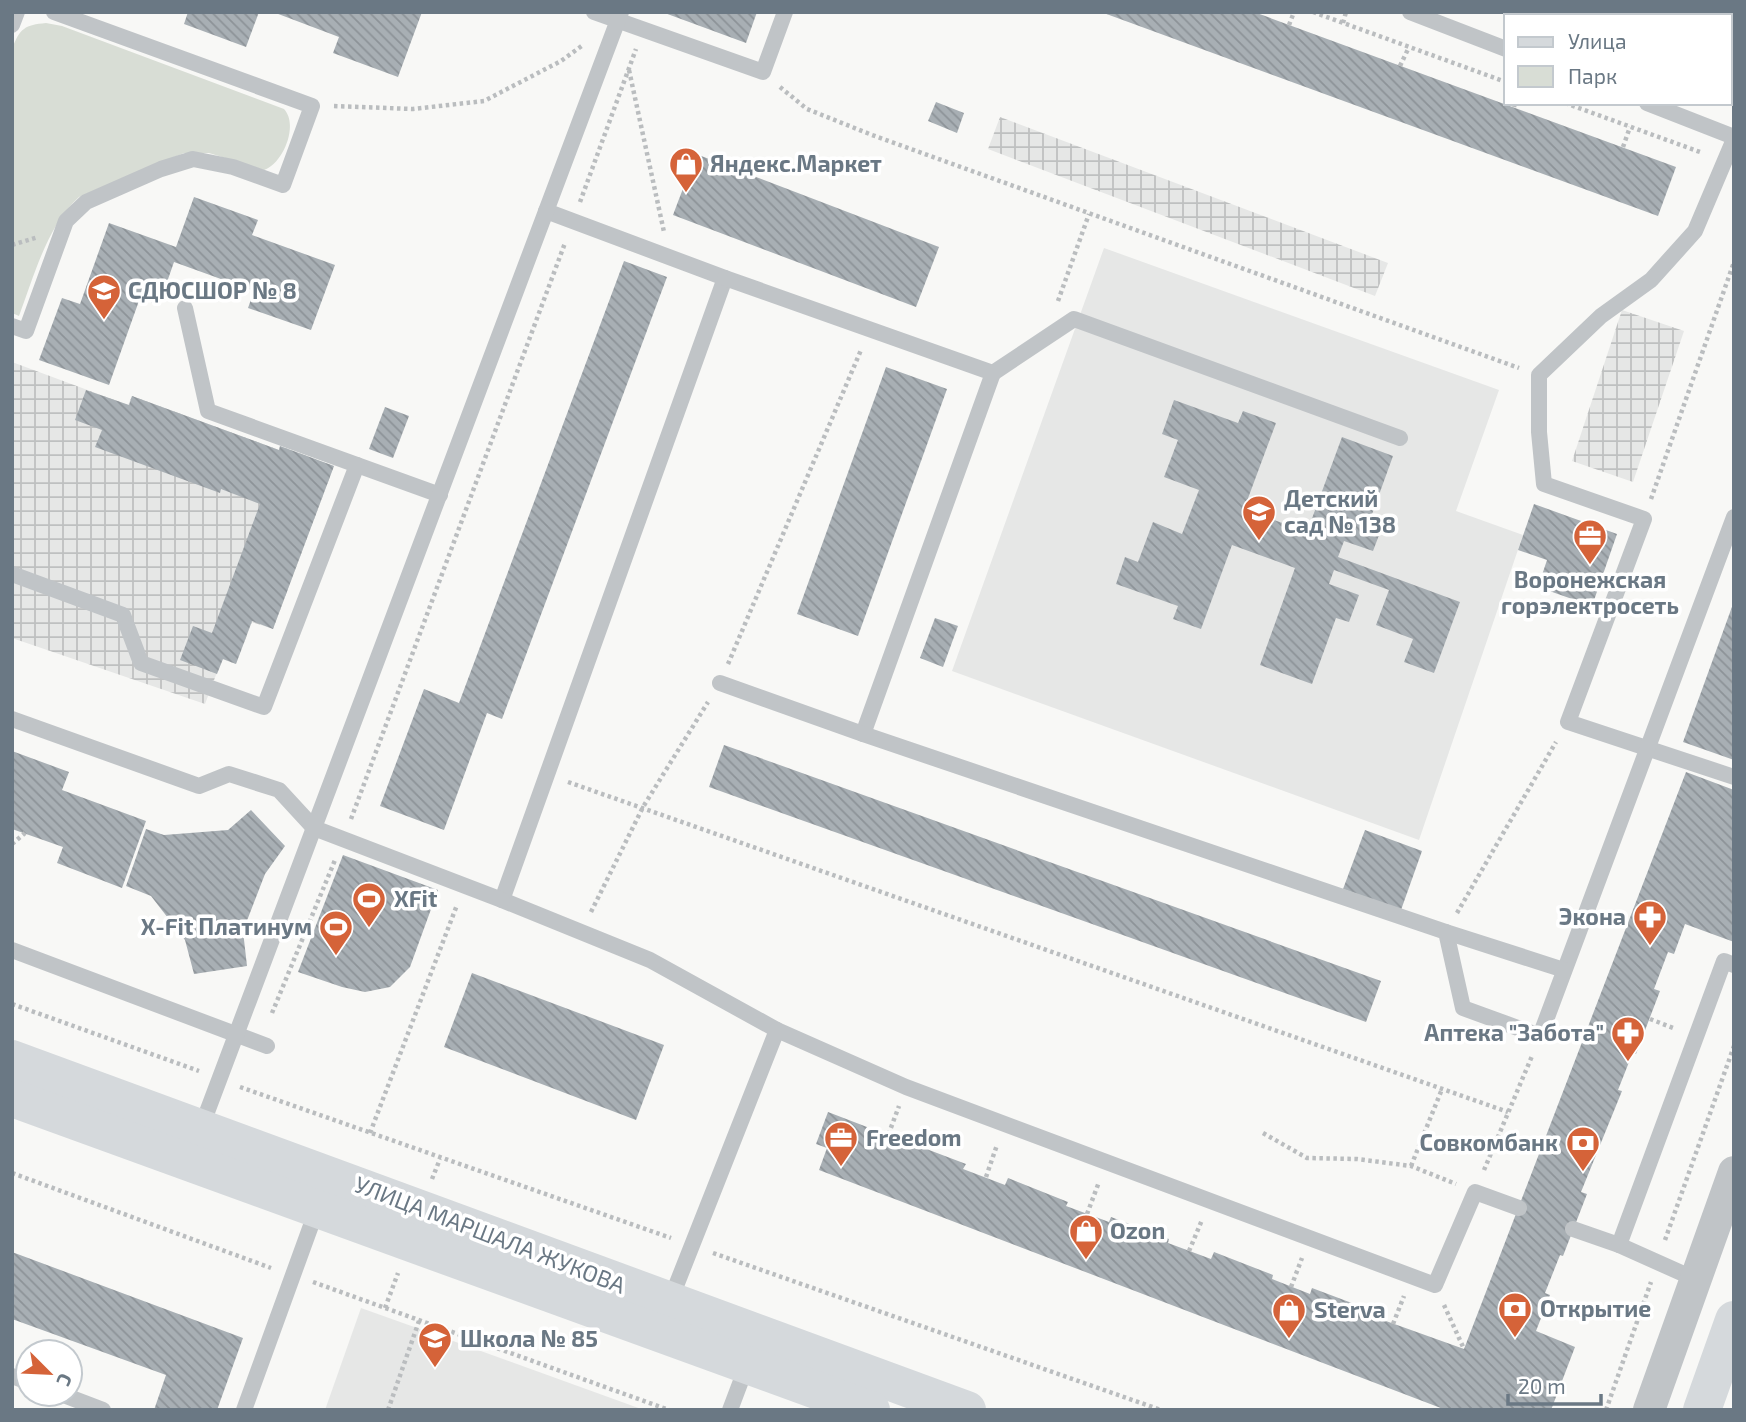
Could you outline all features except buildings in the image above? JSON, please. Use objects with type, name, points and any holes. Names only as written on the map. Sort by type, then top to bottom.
[{"type":"street","name":"УЛИЦА МАРШАЛА ЖУКОВА","points":[[12,1059],[201,1128],[664,1318],[747,1365],[871,1410]]},
{"type":"street","name":"УЛИЦА МАРШАЛА ЖУКОВА","points":[[12,1098],[317,1209],[967,1410]]},
{"type":"street","points":[[1649,1410],[1734,1172]]},
{"type":"street","points":[[1702,1410],[1734,1320]]},
{"type":"lane","points":[[12,25],[17,12]]},
{"type":"lane","points":[[12,326],[26,331],[66,221],[86,202],[161,169],[193,159],[233,167],[283,185],[312,106],[54,12]]},
{"type":"lane","points":[[594,12],[620,17],[644,30],[763,72],[785,12]]},
{"type":"lane","points":[[1410,12],[1504,48]]},
{"type":"lane","points":[[201,1128],[620,17]]},
{"type":"lane","points":[[1652,105],[1734,138],[1695,231],[1651,280],[1601,316],[1539,375],[1539,432],[1544,484],[1644,519],[1568,722],[1734,777]]},
{"type":"lane","points":[[546,211],[993,373]]},
{"type":"lane","points":[[502,900],[725,278]]},
{"type":"lane","points":[[185,307],[208,411],[440,495]]},
{"type":"lane","points":[[863,734],[993,373],[1074,319],[1400,438]]},
{"type":"lane","points":[[12,574],[124,615],[141,663],[264,706],[357,465]]},
{"type":"lane","points":[[1446,932],[1463,1008],[1540,1035],[1734,517]]},
{"type":"lane","points":[[720,682],[863,734],[1564,970]]},
{"type":"lane","points":[[12,719],[199,786],[229,774],[279,790],[314,828],[650,960],[777,1030],[906,1087],[1435,1285],[1475,1192],[1519,1208]]},
{"type":"lane","points":[[12,950],[264,1045]]},
{"type":"lane","points":[[1619,1245],[1724,961],[1734,965]]},
{"type":"lane","points":[[664,1318],[777,1030]]},
{"type":"lane","points":[[244,1410],[317,1209]]},
{"type":"lane","points":[[1573,1228],[1695,1279]]},
{"type":"lane","points":[[730,1410],[747,1365]]},
{"type":"lane","points":[[84,1403],[103,1410]]},
{"type":"path","points":[[1289,25],[1294,12]]},
{"type":"path","points":[[1313,12],[1504,81]]},
{"type":"path","points":[[1343,23],[1346,12]]},
{"type":"path","points":[[312,106],[413,109],[484,101],[561,61],[620,17],[628,69],[669,257]]},
{"type":"path","points":[[242,1088],[264,1045],[344,839],[644,30]]},
{"type":"path","points":[[1400,66],[1409,47]]},
{"type":"path","points":[[763,72],[807,109],[872,135],[1539,375]]},
{"type":"path","points":[[1570,105],[1726,161]]},
{"type":"path","points":[[1623,147],[1630,127]]},
{"type":"path","points":[[1045,338],[1089,214]]},
{"type":"path","points":[[1644,519],[1734,262]]},
{"type":"path","points":[[581,932],[643,807],[720,682],[870,329]]},
{"type":"path","points":[[1446,932],[1568,722]]},
{"type":"path","points":[[547,775],[1508,1112]]},
{"type":"path","points":[[12,844],[25,833]]},
{"type":"path","points":[[370,1133],[464,886]]},
{"type":"path","points":[[12,1004],[242,1088],[1161,1410]]},
{"type":"path","points":[[1263,1133],[1307,1158],[1357,1159],[1410,1166],[1475,1192],[1540,1035]]},
{"type":"path","points":[[1606,1410],[1734,1046]]},
{"type":"path","points":[[886,1141],[906,1087]]},
{"type":"path","points":[[1410,1166],[1442,1089]]},
{"type":"path","points":[[986,1177],[1005,1124]]},
{"type":"path","points":[[1087,1213],[1107,1162]]},
{"type":"path","points":[[12,1173],[669,1410]]},
{"type":"path","points":[[1189,1251],[1210,1201]]},
{"type":"path","points":[[1435,1285],[1464,1349]]},
{"type":"path","points":[[388,1410],[419,1321]]},
{"type":"shaded area","points":[[1000,117],[1388,263],[1375,296],[988,149]]},
{"type":"shaded area","name":"Детский сад № 138","points":[[1104,248],[1499,390],[1456,511],[1523,535],[1419,840],[952,671]]},
{"type":"shaded area","points":[[1622,310],[1684,331],[1633,482],[1572,461]]},
{"type":"shaded area","points":[[12,362],[128,405],[132,396],[279,450],[280,446],[334,466],[273,629],[252,622],[236,664],[222,659],[205,704],[12,638]]},
{"type":"shaded area","name":"Школа № 85","points":[[361,1308],[417,1328],[644,1410],[325,1410]]},
{"type":"green space","points":[[46,23],[62,26],[284,109],[290,124],[283,152],[264,170],[209,153],[184,153],[79,197],[58,222],[50,237],[19,316],[12,313],[12,49],[24,29]]},
{"type":"place","name":"Яндекс.Маркет","points":[[686,194]]},
{"type":"place","name":"СДЮСШОР № 8","points":[[104,321]]},
{"type":"place","name":"Детский сад № 138","points":[[1259,542]]},
{"type":"place","name":"Воронежская горэлектросеть","points":[[1590,566]]},
{"type":"place","name":"XFit","points":[[369,929]]},
{"type":"place","name":"Экона","points":[[1650,947]]},
{"type":"place","name":"X-Fit Платинум","points":[[336,957]]},
{"type":"place","name":"Аптека \"Забота\"","points":[[1628,1063]]},
{"type":"place","name":"Freedom","points":[[841,1168]]},
{"type":"place","name":"Совкомбанк","points":[[1583,1173]]},
{"type":"place","name":"Ozon","points":[[1086,1261]]},
{"type":"place","name":"Открытие","points":[[1515,1339]]},
{"type":"place","name":"Sterva","points":[[1289,1340]]},
{"type":"place","name":"Школа № 85","points":[[435,1369]]}]
